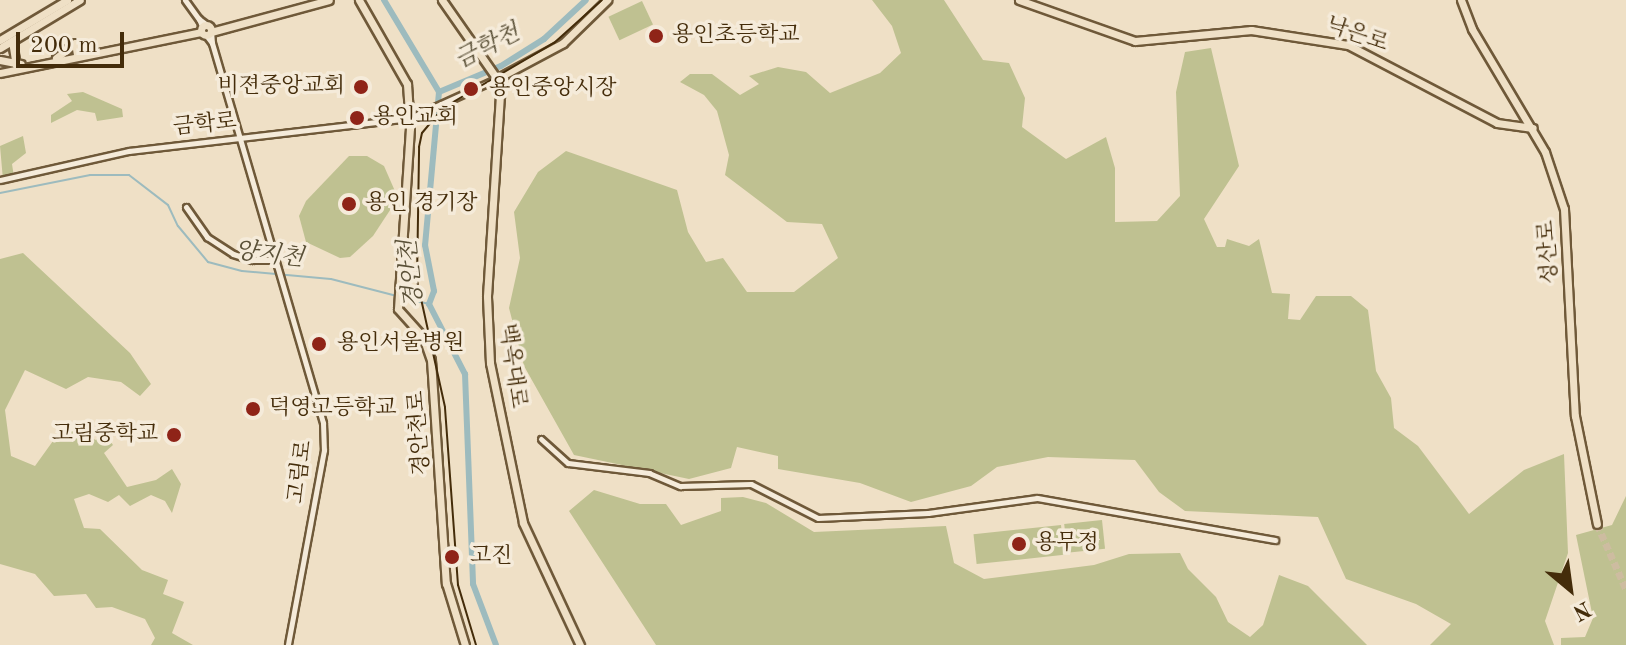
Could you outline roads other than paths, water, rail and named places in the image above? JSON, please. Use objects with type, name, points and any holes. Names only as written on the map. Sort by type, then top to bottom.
[{"type":"main road","points":[[0,73],[329,0]]},
{"type":"main road","name":"경안천로","points":[[359,0],[407,84],[412,117],[398,305],[423,337],[431,360],[446,583],[465,645]]},
{"type":"main road","name":"백옥대로","points":[[442,0],[496,77],[500,108],[485,332],[523,523],[580,645]]},
{"type":"main road","points":[[496,77],[563,43],[607,0]]},
{"type":"main road","name":"낙은로","points":[[1019,0],[1135,41],[1251,30],[1348,45],[1517,128],[1533,128]]},
{"type":"main road","name":"성산로","points":[[1461,0],[1472,29],[1539,140],[1564,209],[1575,416],[1597,524]]},
{"type":"main road","points":[[0,40],[74,1]]},
{"type":"main road","points":[[0,48],[74,1]]},
{"type":"main road","points":[[0,60],[18,65],[207,29]]},
{"type":"main road","points":[[12,41],[18,65]]},
{"type":"main road","points":[[1524,113],[1517,128],[1539,140]]},
{"type":"street","name":"고림로","points":[[185,0],[207,29],[212,43],[311,374],[324,450],[288,645]]},
{"type":"street","name":"금학로","points":[[0,180],[129,151],[412,117],[496,77]]},
{"type":"street","points":[[186,207],[207,237],[233,254],[275,260]]},
{"type":"street","points":[[541,439],[568,463],[649,473],[680,486],[751,484],[818,518],[928,513],[1037,498],[1275,540]]},
{"type":"waterway","name":"경안천","points":[[384,0],[439,92],[425,245],[434,291],[429,304],[465,374],[473,584],[496,645]]},
{"type":"waterway","name":"금학천","points":[[439,92],[501,66],[544,39],[586,0]]},
{"type":"waterway","name":"양지천","points":[[0,193],[90,175],[129,175],[168,205],[178,226],[208,262],[242,271],[331,279],[397,296]]},
{"type":"waterway","name":"양지천","points":[[403,298],[429,304]]},
{"type":"tunnel","points":[[1597,524],[1626,589]]},
{"type":"tram line","points":[[476,645],[458,585],[445,407],[417,281],[419,147],[422,133],[443,108],[554,43],[602,0]]},
{"type":"place","name":"용인초등학교","points":[[656,36]]},
{"type":"place","name":"비젼중앙교회","points":[[361,87]]},
{"type":"place","name":"용인중앙시장","points":[[471,89]]},
{"type":"place","name":"용인교회","points":[[357,118]]},
{"type":"place","name":"용인 경기장","points":[[349,204]]},
{"type":"place","name":"용인서울병원","points":[[319,344]]},
{"type":"place","name":"덕영고등학교","points":[[253,409]]},
{"type":"place","name":"고림중학교","points":[[174,435]]},
{"type":"place","name":"용무정","points":[[1019,544]]},
{"type":"place","name":"고진","points":[[452,557]]}]
